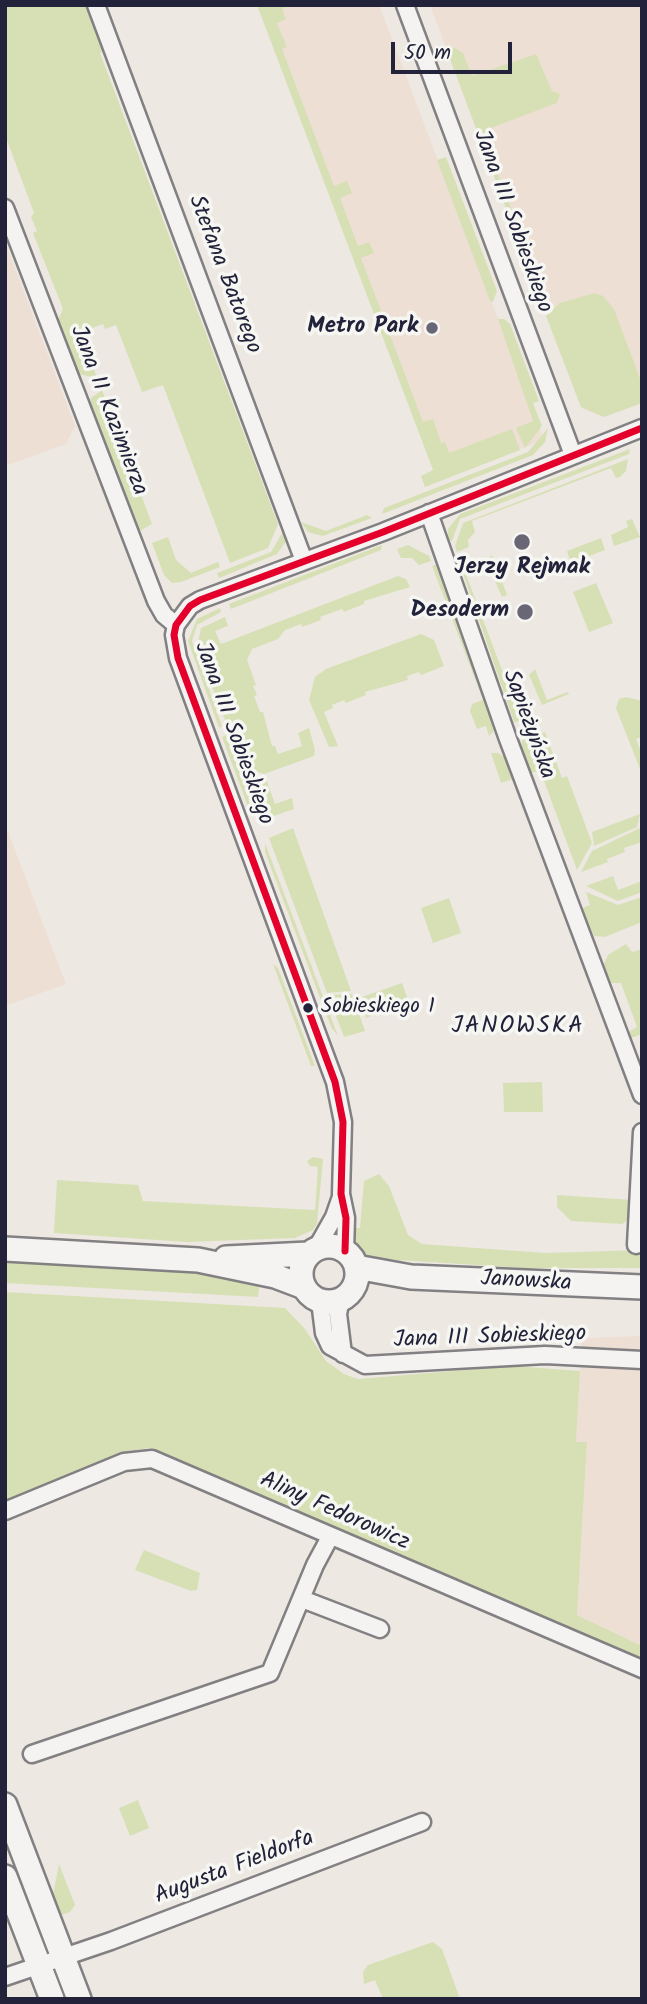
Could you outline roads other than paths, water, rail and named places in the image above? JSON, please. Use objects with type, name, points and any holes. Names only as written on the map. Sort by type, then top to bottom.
[{"type":"main road","points":[[5,1249],[198,1260],[312,1252],[331,1246],[352,1266],[349,1293],[322,1295],[275,1276],[198,1260]]},
{"type":"main road","points":[[312,1252],[301,1270],[322,1295]]},
{"type":"main road","name":"Janowska","points":[[352,1266],[411,1277],[642,1287]]},
{"type":"main road","points":[[5,1805],[79,1999]]},
{"type":"main road","points":[[5,1877],[52,1999]]},
{"type":"street","name":"Stefana Batorego","points":[[96,5],[304,561]]},
{"type":"street","name":"Jana III Sobieskiego","points":[[405,5],[573,455]]},
{"type":"street","name":"Jana II Kazimierza","points":[[5,208],[156,601],[164,615],[176,625]]},
{"type":"street","name":"Jana III Sobieskiego","points":[[352,1266],[341,1194],[343,1122],[335,1082],[178,658],[174,635],[176,625],[190,607],[200,600],[642,428]]},
{"type":"street","name":"Sapieżyńska","points":[[429,513],[587,951],[599,975],[642,1095]]},
{"type":"street","points":[[636,1245],[642,1132]]},
{"type":"street","name":"Jana III Sobieskiego","points":[[312,1252],[334,1217],[341,1194]]},
{"type":"street","name":"Jana III Sobieskiego","points":[[322,1295],[325,1336],[330,1346],[365,1364],[391,1366],[545,1355],[642,1360]]},
{"type":"street","name":"Aliny Fedorowicz","points":[[5,1511],[124,1462],[144,1458],[162,1462],[642,1669]]},
{"type":"street","points":[[32,1754],[270,1673],[331,1537]]},
{"type":"street","points":[[302,1599],[380,1629]]},
{"type":"street","name":"Augusta Fieldorfa","points":[[39,1964],[111,1941],[422,1822]]},
{"type":"street","points":[[5,1977],[39,1964]]},
{"type":"place","name":"Metro Park","points":[[432,328]]},
{"type":"place","name":"Jerzy Rejmak","points":[[522,542]]},
{"type":"place","name":"Desoderm","points":[[525,612]]},
{"type":"place","name":"Sobieskiego 1","points":[[308,1008]]},
{"type":"district","name":"JANOWSKA","points":[[518,1028]]}]
